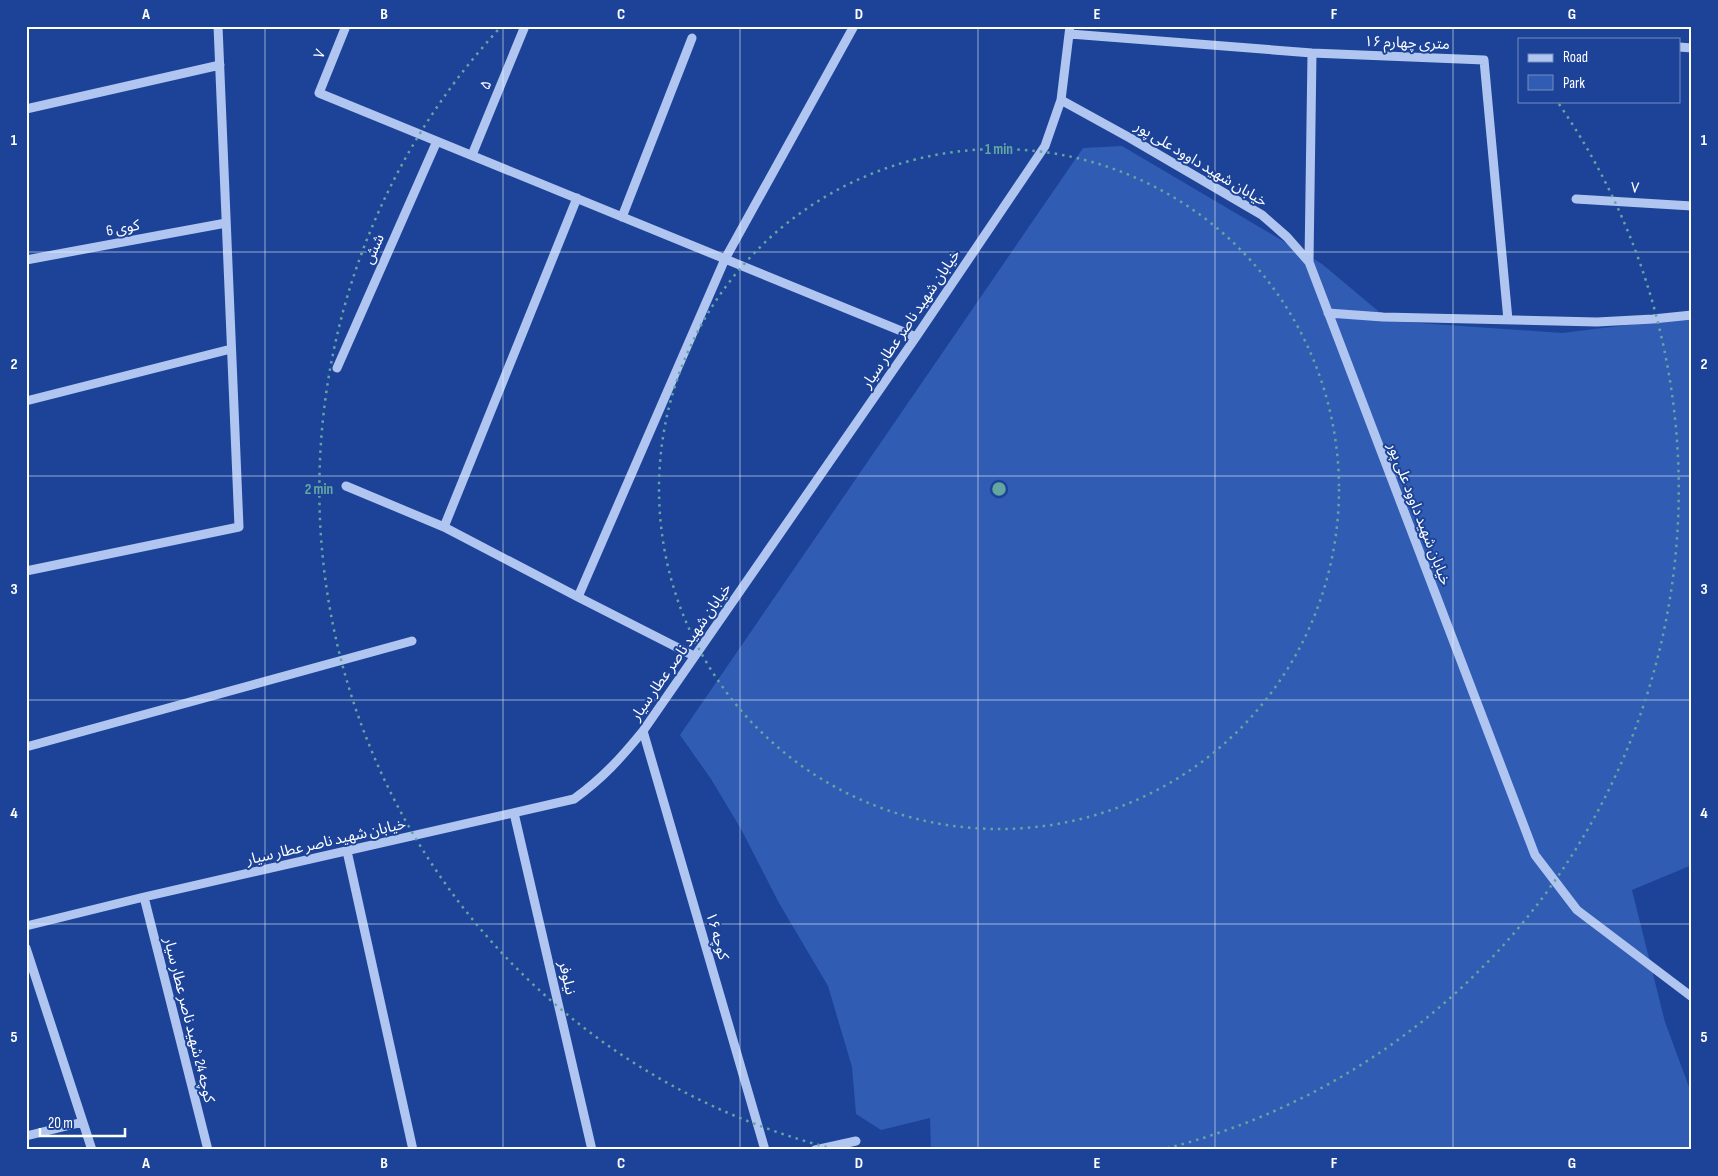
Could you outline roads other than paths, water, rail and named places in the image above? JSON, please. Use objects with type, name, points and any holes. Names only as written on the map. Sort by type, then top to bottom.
[{"type":"street","points":[[26,571],[239,527],[218,26]]},
{"type":"street","name":"۷","points":[[346,26],[319,92],[437,140]]},
{"type":"street","name":"۵","points":[[472,155],[526,26]]},
{"type":"street","points":[[578,597],[725,259],[854,26]]},
{"type":"street","name":"۱۶ متری چهارم","points":[[1070,30],[1312,53],[1484,60],[1508,320]]},
{"type":"street","name":"خیابان شهید ناصر عطار سیار","points":[[26,926],[144,897],[574,799],[595,783],[620,760],[643,730],[916,337],[1045,146],[1061,100],[1070,30]]},
{"type":"street","points":[[622,216],[692,38]]},
{"type":"street","points":[[1309,262],[1312,53]]},
{"type":"street","points":[[26,109],[220,65]]},
{"type":"street","name":"خیابان شهید داوود علی پور","points":[[1061,100],[1262,215],[1287,237],[1309,262],[1535,855],[1577,910],[1690,994]]},
{"type":"street","points":[[437,140],[916,337]]},
{"type":"street","name":"شش","points":[[337,368],[437,140]]},
{"type":"street","points":[[444,527],[577,198]]},
{"type":"street","name":"۷","points":[[1576,199],[1692,206]]},
{"type":"street","name":"کوی 6","points":[[26,260],[226,223]]},
{"type":"street","points":[[1328,314],[1597,322],[1692,315]]},
{"type":"street","points":[[26,401],[231,349]]},
{"type":"street","points":[[346,486],[444,527],[694,656]]},
{"type":"street","points":[[26,747],[412,642]]},
{"type":"street","name":"کوچه ۱۶","points":[[643,730],[765,1150]]},
{"type":"street","name":"نیلوفر","points":[[514,813],[592,1150]]},
{"type":"street","points":[[347,852],[413,1150]]},
{"type":"street","name":"کوچه 24 شهید ناصر عطار سیار","points":[[144,897],[208,1150]]},
{"type":"street","points":[[26,948],[92,1150]]},
{"type":"street","points":[[26,1136],[83,1122]]},
{"type":"street","points":[[815,1150],[856,1140]]}]
